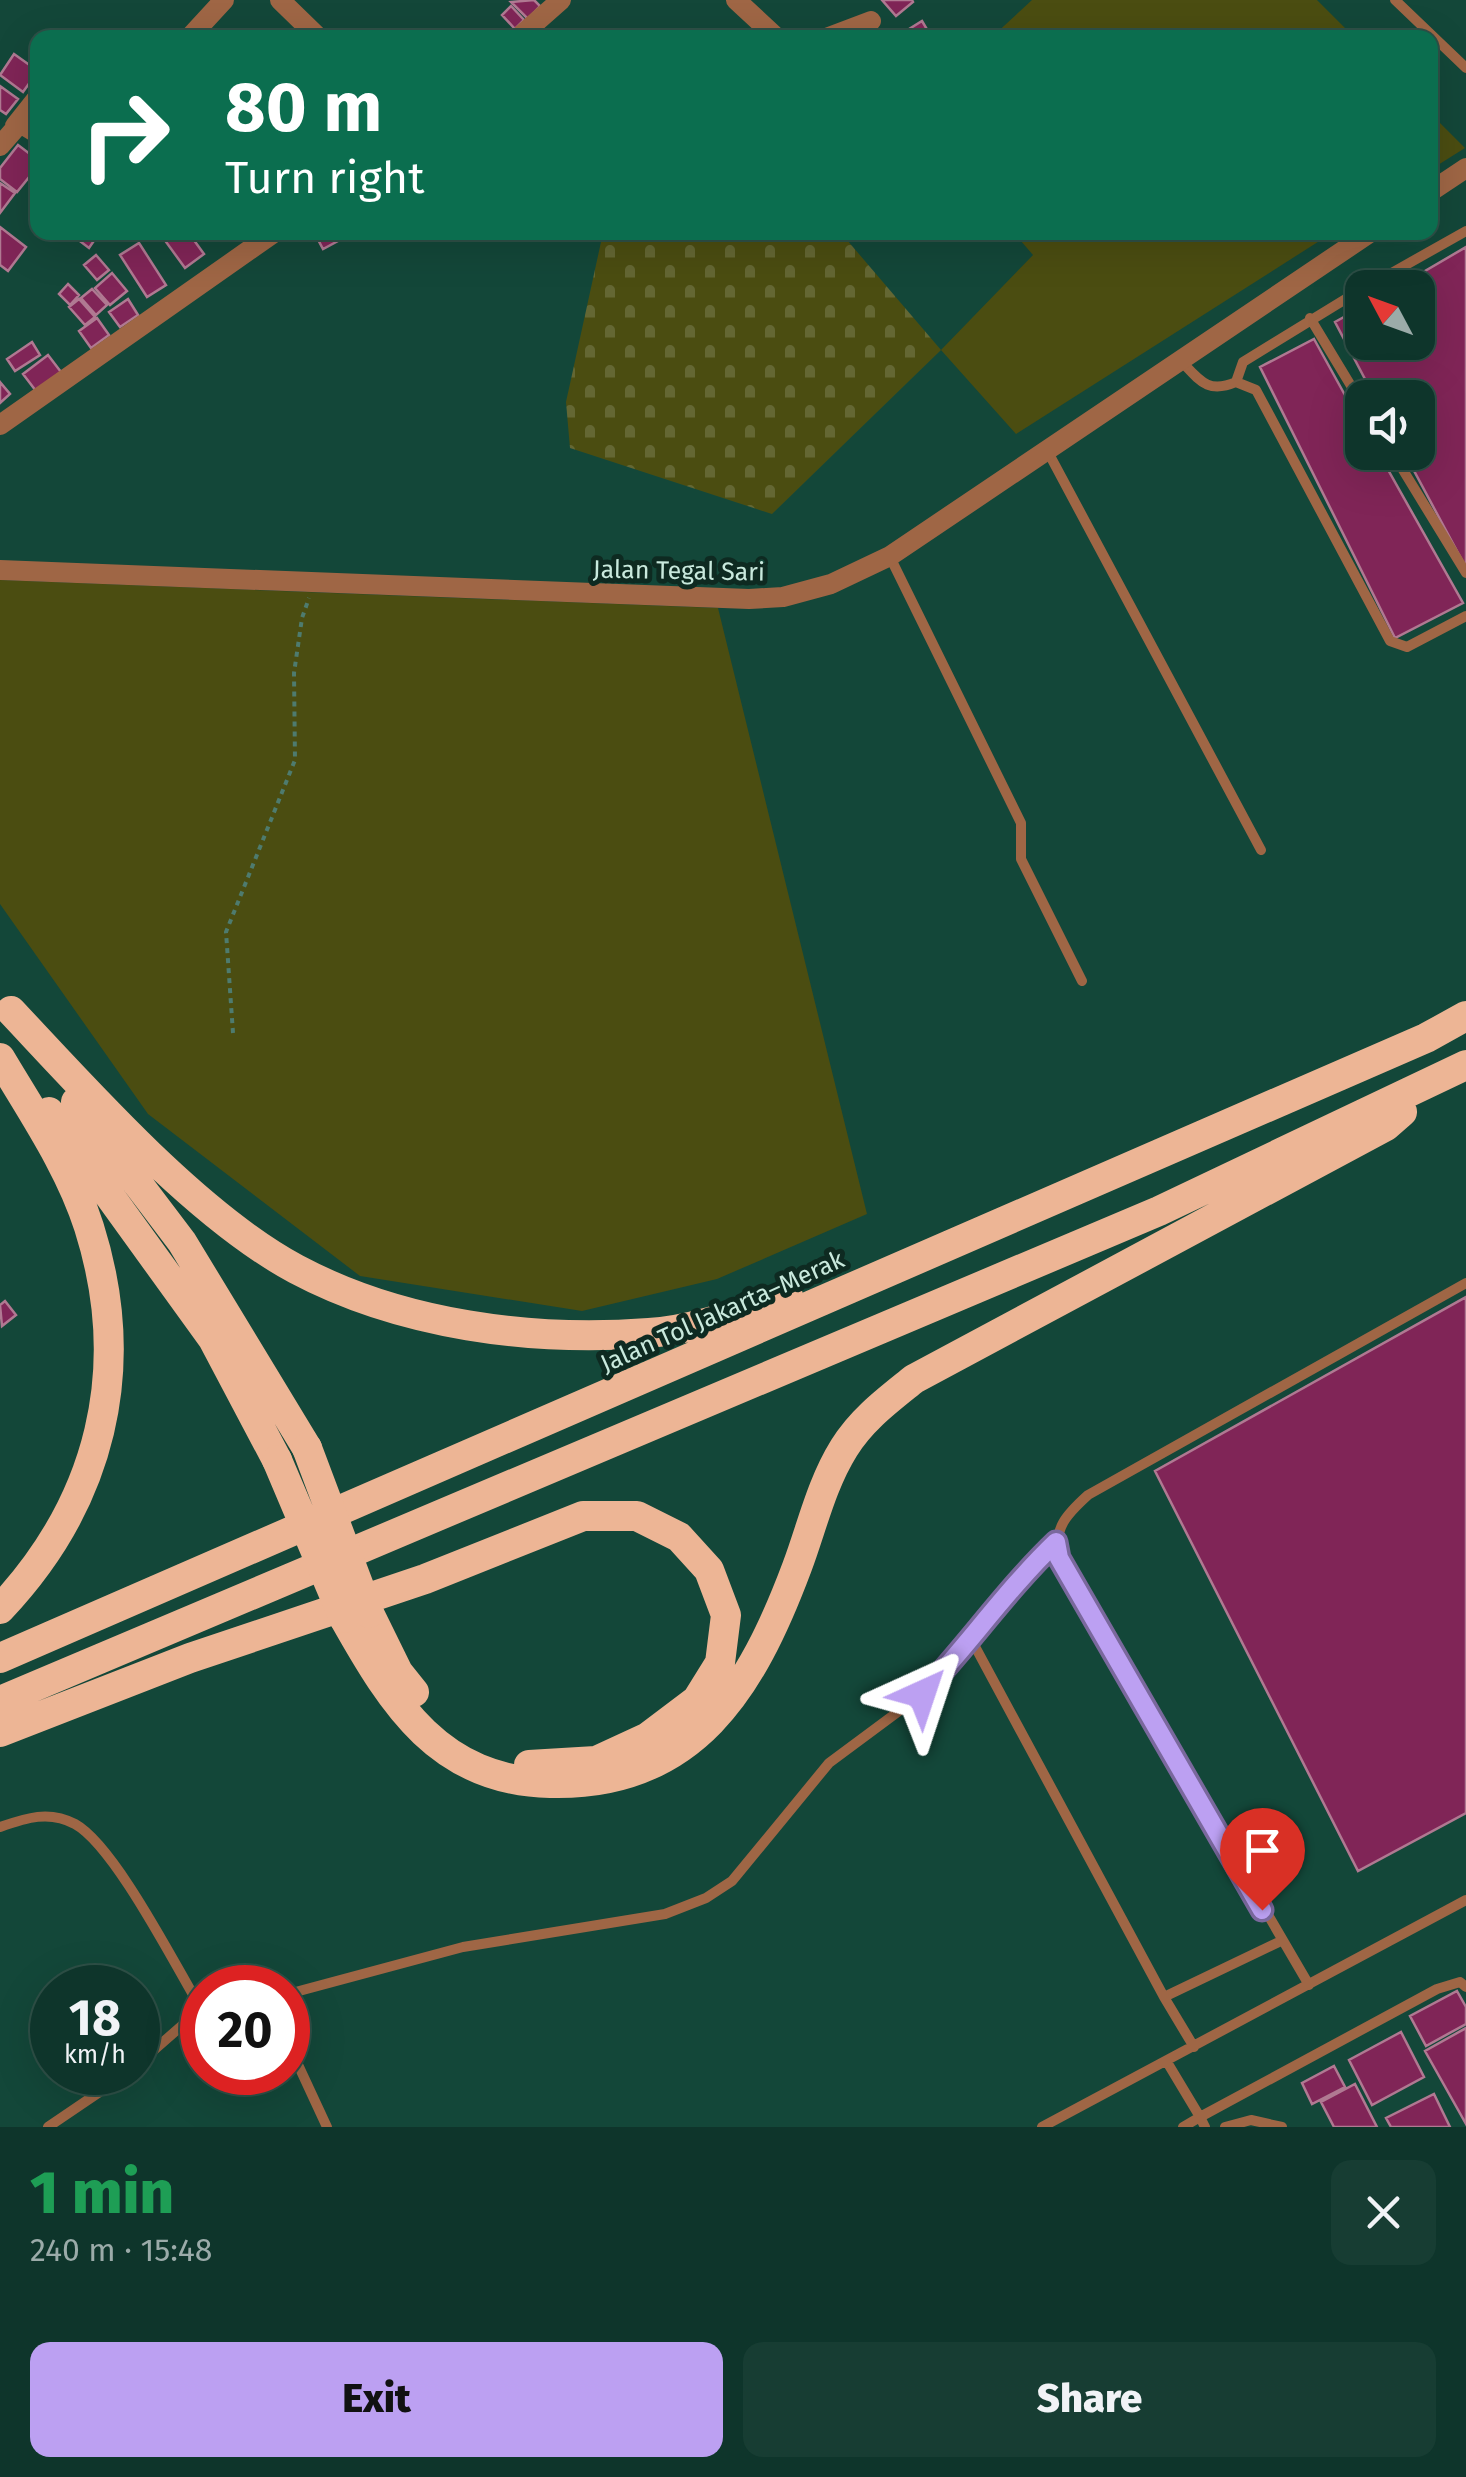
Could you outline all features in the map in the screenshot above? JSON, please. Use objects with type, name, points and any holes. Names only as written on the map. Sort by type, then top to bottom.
[{"type":"highway","points":[[5,1004],[106,1112],[218,1214],[295,1269],[388,1308],[464,1325],[651,1334],[722,1318],[802,1291],[1426,1038]]},
{"type":"highway","points":[[5,1004],[182,1242],[307,1448],[356,1615],[381,1683],[429,1740],[471,1768],[516,1782],[593,1784],[665,1758],[714,1722],[761,1655],[820,1494],[844,1447],[870,1414],[914,1379],[1386,1126],[1438,1080]]},
{"type":"highway","name":"Jalan Tol Jakarta–Merak","points":[[0,1658],[1426,1038],[1466,1016]]},
{"type":"highway","points":[[0,1056],[70,1138],[213,1339],[277,1460],[356,1615],[444,1728],[480,1752],[524,1766],[596,1761],[660,1728],[697,1700],[720,1663],[726,1616],[709,1570],[679,1537],[637,1516],[583,1516],[424,1579],[190,1658],[0,1732]]},
{"type":"highway","points":[[0,1056],[55,1152],[89,1226],[107,1312],[109,1371],[93,1462],[40,1561],[0,1610]]},
{"type":"highway","points":[[0,1701],[1159,1210],[1466,1065]]},
{"type":"street","points":[[196,30],[224,0]]},
{"type":"street","points":[[280,0],[311,30]]},
{"type":"street","points":[[527,30],[562,0]]},
{"type":"street","points":[[736,0],[768,30]]},
{"type":"street","points":[[847,30],[871,21]]},
{"type":"street","points":[[0,146],[30,108]]},
{"type":"street","points":[[16,126],[30,129]]},
{"type":"street","points":[[1438,187],[1466,168]]},
{"type":"street","points":[[0,425],[264,240]]},
{"type":"street","name":"Jalan Tegal Sari","points":[[0,570],[749,599],[821,588],[890,556],[1358,240]]},
{"type":"lane","points":[[1395,0],[1426,30]]},
{"type":"lane","points":[[1438,41],[1466,68]]},
{"type":"lane","points":[[1396,270],[1466,230]]},
{"type":"lane","points":[[1236,382],[1242,362],[1345,299]]},
{"type":"lane","points":[[1310,318],[1347,380]]},
{"type":"lane","points":[[1182,361],[1210,388],[1236,382],[1256,390],[1390,641],[1407,647],[1466,616]]},
{"type":"lane","points":[[1048,452],[1260,850]]},
{"type":"lane","points":[[1403,470],[1466,573]]},
{"type":"lane","points":[[890,556],[1021,823],[1021,859],[1082,981]]},
{"type":"lane","points":[[310,1988],[463,1947],[666,1914],[706,1898],[732,1881],[830,1763],[922,1694],[972,1639],[1010,1586],[1056,1542],[1067,1513],[1088,1495],[1466,1283]]},
{"type":"lane","points":[[1056,1542],[1059,1558],[1309,1985]]},
{"type":"lane","points":[[972,1639],[1194,2047]]},
{"type":"lane","points":[[0,1826],[35,1815],[76,1824],[100,1845],[180,1977]]},
{"type":"lane","points":[[1042,2127],[1466,1900]]},
{"type":"lane","points":[[1164,1997],[1281,1942]]},
{"type":"lane","points":[[1182,2127],[1203,2122],[1437,1989],[1460,1982],[1466,1987]]},
{"type":"lane","points":[[160,2045],[180,2027]]},
{"type":"lane","points":[[1167,2062],[1203,2122]]},
{"type":"lane","points":[[310,2089],[328,2127]]},
{"type":"lane","points":[[48,2127],[95,2095]]},
{"type":"lane","points":[[1225,2127],[1251,2120],[1282,2127]]},
{"type":"path","points":[[233,1033],[226,932],[295,760],[294,673],[302,618],[315,582]]},
{"type":"green space","points":[[1032,0],[1317,0],[1347,30],[1000,30]]},
{"type":"green space","points":[[1438,121],[1465,148],[1438,165]]},
{"type":"green space","points":[[601,240],[847,240],[941,350],[772,514],[570,448],[566,402]]},
{"type":"green space","points":[[1020,240],[1321,240],[1016,434],[941,350],[1033,255]]},
{"type":"green space","points":[[0,580],[718,608],[867,1214],[717,1279],[582,1311],[360,1276],[148,1114],[0,904]]},
{"type":"building","points":[[534,0],[540,6],[528,19],[511,2]]},
{"type":"building","points":[[882,0],[912,0],[913,2],[896,16]]},
{"type":"building","points":[[511,6],[524,20],[515,29],[502,15]]},
{"type":"building","points":[[922,21],[927,30],[908,30]]},
{"type":"building","points":[[14,54],[30,65],[30,82],[23,92],[0,75]]},
{"type":"building","points":[[0,86],[18,99],[6,114],[0,110]]},
{"type":"building","points":[[18,145],[30,154],[30,176],[17,192],[0,179],[0,168]]},
{"type":"building","points":[[0,183],[15,193],[0,213]]},
{"type":"building","points":[[0,227],[26,247],[8,271],[0,265]]},
{"type":"building","points":[[78,240],[94,240],[89,248]]},
{"type":"building","points":[[165,240],[194,240],[204,254],[185,268]]},
{"type":"building","points":[[318,240],[338,240],[338,241],[323,249]]},
{"type":"building","points":[[139,243],[166,285],[147,297],[120,255]]},
{"type":"building","points":[[1466,247],[1466,568],[1414,470],[1435,470],[1435,380],[1366,380],[1355,360],[1435,360],[1435,270],[1427,270]]},
{"type":"building","points":[[96,255],[109,270],[97,280],[84,265]]},
{"type":"building","points":[[112,273],[127,291],[110,305],[95,288]]},
{"type":"building","points":[[68,284],[79,295],[70,305],[59,294]]},
{"type":"building","points":[[92,289],[107,305],[96,315],[81,298]]},
{"type":"building","points":[[79,299],[95,317],[85,325],[69,307]]},
{"type":"building","points":[[128,299],[138,315],[120,327],[109,312]]},
{"type":"building","points":[[1345,316],[1345,341],[1335,322]]},
{"type":"building","points":[[97,318],[109,335],[91,348],[79,331]]},
{"type":"building","points":[[1314,339],[1345,395],[1345,470],[1388,470],[1463,603],[1395,638],[1260,367]]},
{"type":"building","points":[[32,342],[40,355],[15,371],[7,359]]},
{"type":"building","points":[[48,355],[61,372],[36,391],[23,374]]},
{"type":"building","points":[[0,382],[10,394],[0,403]]},
{"type":"building","points":[[1466,1297],[1466,1813],[1358,1871],[1155,1471]]},
{"type":"building","points":[[5,1301],[16,1315],[2,1326],[0,1305]]},
{"type":"building","points":[[1457,1991],[1466,2007],[1466,2024],[1426,2046],[1410,2016]]},
{"type":"building","points":[[1466,2028],[1466,2124],[1425,2051]]},
{"type":"building","points":[[1401,2032],[1424,2077],[1372,2105],[1349,2060]]},
{"type":"building","points":[[1334,2066],[1345,2087],[1312,2104],[1302,2083]]},
{"type":"building","points":[[1355,2084],[1377,2127],[1334,2127],[1321,2102]]},
{"type":"building","points":[[1434,2094],[1450,2127],[1391,2127],[1386,2118]]},
{"type":"route","points":[[922,1694],[972,1639],[1010,1586],[1056,1542],[1059,1558],[1262,1910]]}]
